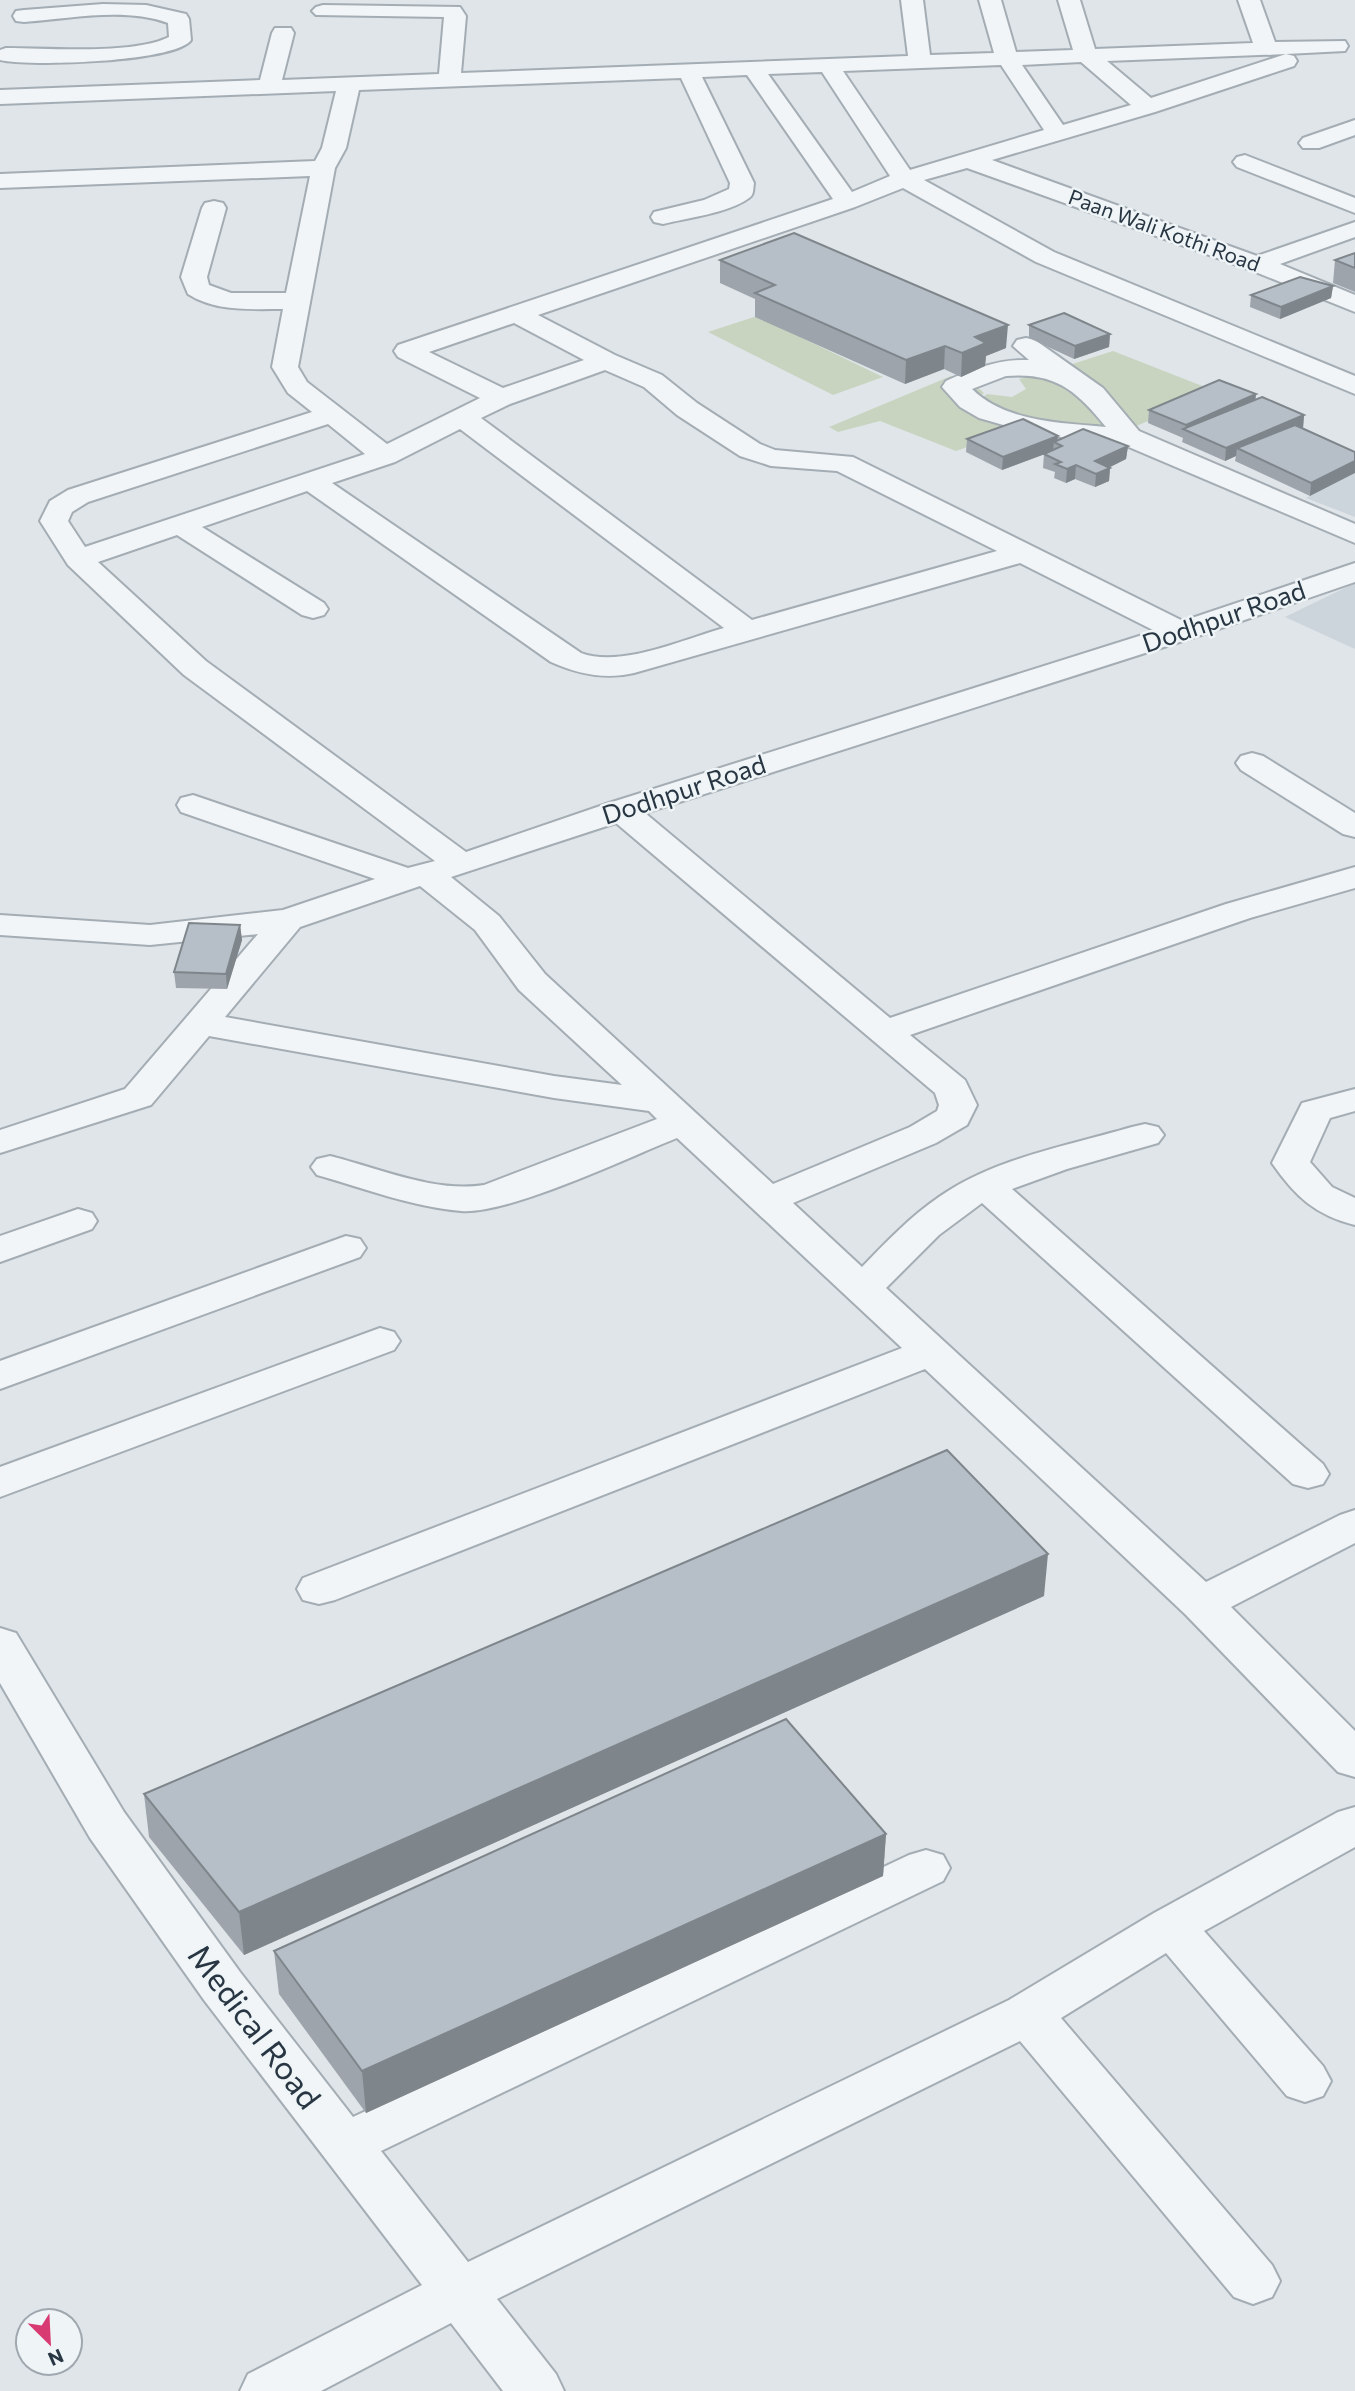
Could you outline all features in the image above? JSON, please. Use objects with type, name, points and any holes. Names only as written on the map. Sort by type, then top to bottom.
[{"type":"street","points":[[912,0],[920,62]]},
{"type":"street","points":[[990,0],[1007,58],[1056,133]]},
{"type":"street","points":[[1069,0],[1086,55],[1147,107]]},
{"type":"street","points":[[1249,0],[1266,48]]},
{"type":"street","points":[[27,8],[134,11],[170,15],[178,19],[180,40],[175,45],[154,50],[3,62],[27,8]]},
{"type":"street","points":[[323,11],[453,11],[455,16],[450,81]]},
{"type":"street","points":[[269,88],[283,33]]},
{"type":"street","points":[[0,97],[830,68],[1266,48],[1338,51]]},
{"type":"street","points":[[501,398],[407,351],[847,202],[904,179],[1147,107],[1227,78],[1338,51]]},
{"type":"street","points":[[830,68],[904,179],[1045,257],[1355,386]]},
{"type":"street","points":[[754,70],[847,202]]},
{"type":"street","points":[[663,217],[712,205],[741,193],[742,183],[689,72]]},
{"type":"street","points":[[349,85],[334,148],[323,168],[285,367],[297,387],[329,415],[385,456]]},
{"type":"street","points":[[1311,144],[1355,127]]},
{"type":"street","name":"Paan Wali Kothi Road","points":[[971,161],[1257,264],[1355,304]]},
{"type":"street","points":[[1245,162],[1355,206]]},
{"type":"street","points":[[0,181],[323,168]]},
{"type":"street","points":[[214,208],[194,277],[197,289],[210,298],[226,300],[298,301]]},
{"type":"street","points":[[1257,264],[1355,229]]},
{"type":"street","points":[[516,314],[606,361],[653,381],[687,410],[750,450],[771,458],[843,464],[1181,632]]},
{"type":"street","points":[[1026,346],[1094,394],[1129,437]]},
{"type":"street","points":[[78,559],[385,456],[501,398],[606,361]]},
{"type":"street","points":[[1070,377],[1039,369],[1000,367],[955,387],[961,396],[995,417],[1016,423],[1129,437],[1355,534]]},
{"type":"street","points":[[329,415],[78,496],[60,507],[54,521],[78,559],[195,668],[462,865]]},
{"type":"street","points":[[462,417],[747,631]]},
{"type":"street","points":[[310,481],[562,656],[585,666],[603,668],[623,666],[1023,553]]},
{"type":"street","points":[[180,525],[313,609]]},
{"type":"street","name":"Dodhpur Road","points":[[0,925],[150,935],[288,920],[416,876],[462,865],[522,842],[1181,632],[1355,572]]},
{"type":"street","points":[[1252,763],[1355,827]]},
{"type":"street","points":[[193,805],[416,876],[487,923],[532,982],[1201,1603],[1355,1760]]},
{"type":"street","points":[[621,810],[952,1088],[958,1105],[954,1118],[923,1135],[768,1200]]},
{"type":"street","points":[[886,1031],[1226,915],[1355,877]]},
{"type":"street","points":[[0,1142],[138,1097],[288,920]]},
{"type":"street","points":[[198,1023],[554,1087],[673,1112]]},
{"type":"street","points":[[1355,1100],[1315,1111],[1291,1163],[1318,1195],[1355,1213]]},
{"type":"street","points":[[330,1167],[437,1196],[464,1200],[490,1196],[527,1184],[673,1112]]},
{"type":"street","points":[[863,1289],[915,1236],[967,1196],[1017,1174],[1145,1135]]},
{"type":"street","points":[[987,1187],[1308,1474]]},
{"type":"street","points":[[0,1250],[78,1221]]},
{"type":"street","points":[[0,1376],[346,1248]]},
{"type":"street","points":[[0,1483],[380,1341]]},
{"type":"street","points":[[319,1589],[931,1352]]},
{"type":"street","points":[[1201,1603],[1355,1525]]},
{"type":"street","name":"Medical Road","points":[[0,1644],[107,1825],[222,1986],[536,2391]]},
{"type":"street","points":[[268,2391],[458,2293],[1027,2014],[1171,1926],[1355,1825]]},
{"type":"street","points":[[344,2145],[926,1868]]},
{"type":"street","points":[[1171,1926],[1305,2081]]},
{"type":"street","points":[[1027,2014],[1254,2281]]},
{"type":"shaded area","points":[[1355,473],[1355,517],[1306,498],[1310,496]]},
{"type":"shaded area","points":[[1355,583],[1355,649],[1285,617]]},
{"type":"green space","points":[[757,316],[883,377],[833,395],[708,332]]},
{"type":"green space","points":[[1113,351],[1215,391],[1130,429],[1063,367]]},
{"type":"green space","points":[[1043,375],[1066,381],[1113,432],[1025,422],[976,403],[987,394],[1012,397],[1026,389],[1019,379]]},
{"type":"green space","points":[[951,376],[976,386],[984,393],[974,401],[1019,429],[956,451],[880,421],[838,432],[829,427]]},
{"type":"building","points":[[794,233],[1008,325],[975,337],[986,343],[962,353],[945,346],[906,360],[755,293],[775,285],[720,260]]},
{"type":"building","points":[[1355,253],[1355,268],[1335,260]]},
{"type":"building","points":[[1300,277],[1333,286],[1281,307],[1251,295]]},
{"type":"building","points":[[1064,313],[1110,334],[1075,346],[1029,325]]},
{"type":"building","points":[[1219,380],[1256,394],[1186,425],[1149,410]]},
{"type":"building","points":[[1262,397],[1304,415],[1226,448],[1183,429]]},
{"type":"building","points":[[1023,419],[1058,436],[1003,457],[967,439]]},
{"type":"building","points":[[1295,425],[1355,452],[1355,461],[1311,483],[1237,448]]},
{"type":"building","points":[[1083,429],[1128,446],[1095,461],[1110,468],[1096,474],[1076,465],[1067,469],[1055,464],[1061,462],[1044,454],[1062,446],[1054,442]]},
{"type":"building","points":[[189,923],[240,925],[226,974],[174,972]]},
{"type":"building","points":[[947,1450],[1048,1554],[239,1912],[144,1794]]},
{"type":"building","points":[[786,1719],[886,1834],[362,2071],[274,1951]]}]
